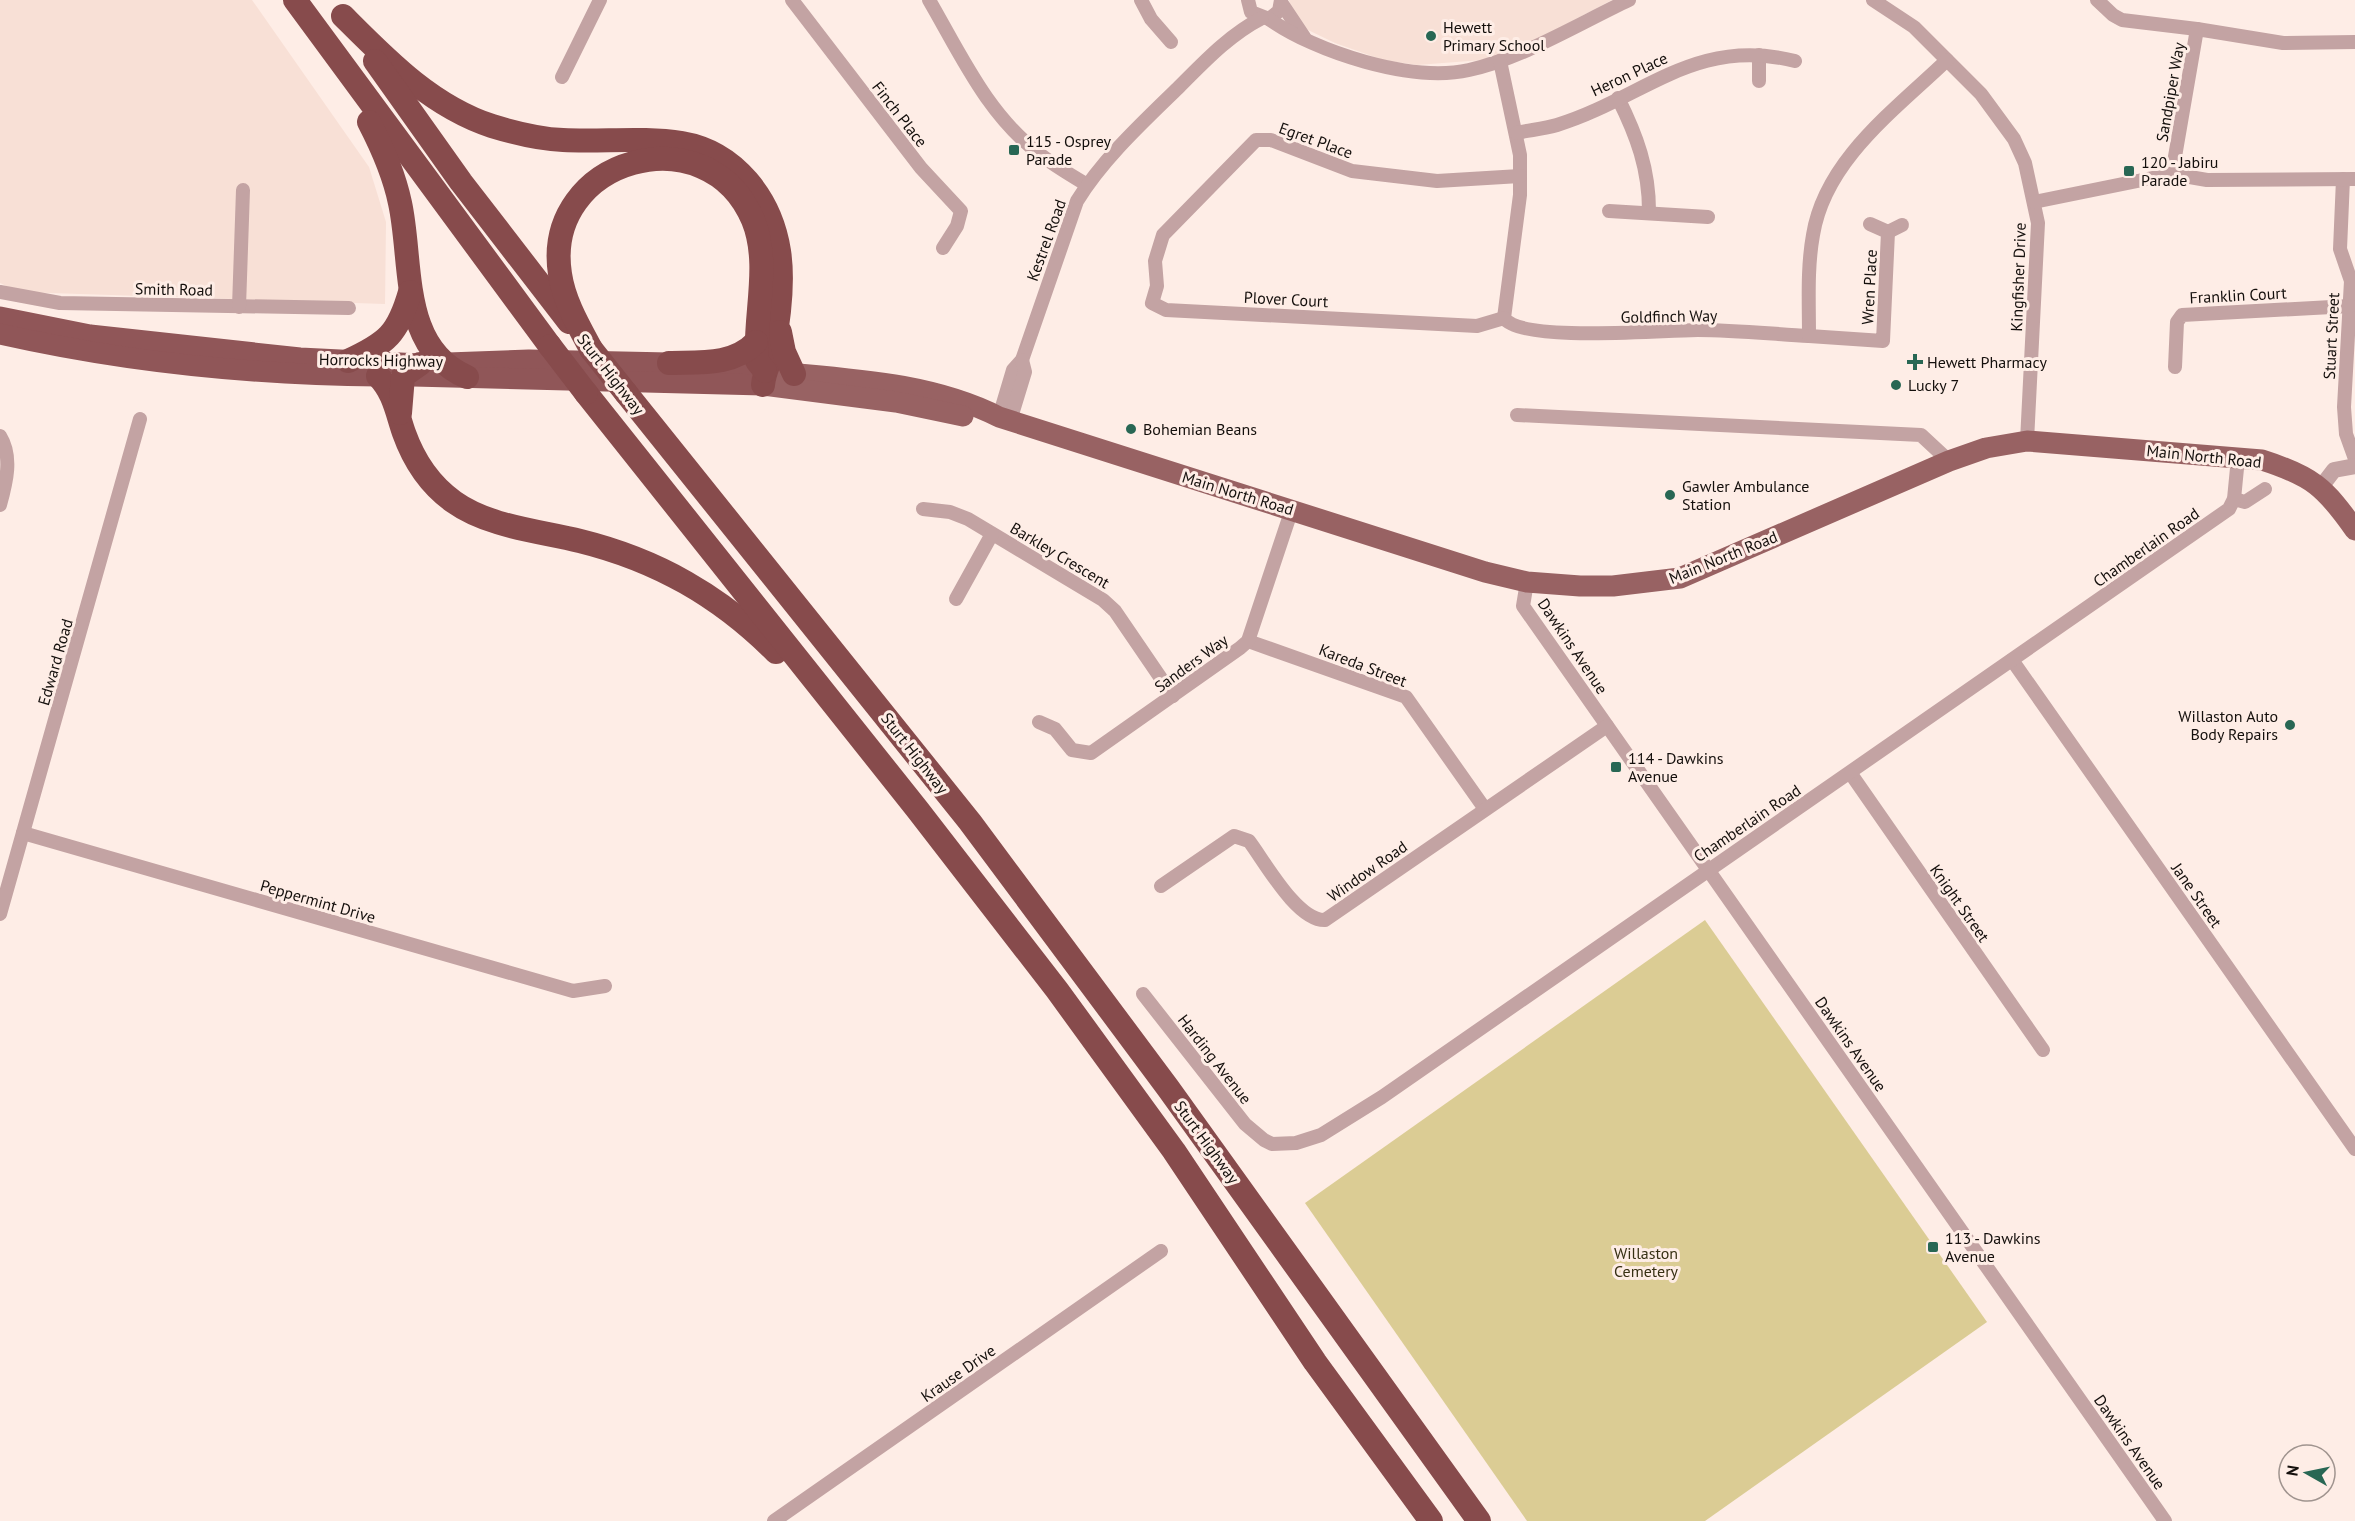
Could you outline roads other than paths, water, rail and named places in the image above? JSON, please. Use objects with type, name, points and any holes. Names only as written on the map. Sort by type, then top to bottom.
[{"type":"highway","name":"Sturt Highway","points":[[296,0],[340,63],[586,393],[860,737],[1057,990],[1174,1151],[1315,1362],[1431,1521]]},
{"type":"highway","name":"Sturt Highway","points":[[338,8],[461,182],[543,292],[970,822],[1168,1088],[1479,1521]]},
{"type":"highway","points":[[338,8],[410,80],[446,105],[490,125],[530,136],[561,140],[684,144],[707,151],[728,163],[755,189],[773,225],[780,268],[778,311],[771,358],[764,378]]},
{"type":"highway","points":[[340,63],[376,135],[395,182],[404,221],[410,292],[421,328],[422,367],[400,417]]},
{"type":"highway","points":[[591,349],[576,323],[562,287],[558,257],[563,230],[581,195],[600,178],[624,165],[657,158],[684,161],[705,169],[725,182],[747,209],[757,234],[761,264],[756,342],[757,361],[764,378]]},
{"type":"highway","points":[[348,361],[378,347],[393,333],[399,325],[410,292]]},
{"type":"highway","points":[[778,311],[781,342],[794,374]]},
{"type":"highway","name":"Horrocks Highway","points":[[0,317],[90,335],[272,356],[422,367],[669,363],[764,378]]},
{"type":"highway","name":"Horrocks Highway","points":[[0,334],[113,355],[242,370],[378,376],[422,367],[467,377],[764,378]]},
{"type":"highway","points":[[669,363],[723,360],[744,353],[756,342]]},
{"type":"highway","points":[[422,367],[467,377]]},
{"type":"highway","points":[[378,376],[390,392],[408,443],[420,467],[435,486],[456,504],[502,522],[614,550],[660,568],[694,585],[755,632],[860,737]]},
{"type":"highway","points":[[1413,1498],[1425,1521]]},
{"type":"main road","name":"Main North Road","points":[[764,378],[794,374],[863,379],[977,406],[1005,419],[1485,572],[1527,582],[1613,586],[1680,578],[1949,461],[1986,448],[2027,441],[2262,460],[2296,471],[2320,487],[2333,499],[2355,530]]},
{"type":"main road","name":"Main North Road","points":[[764,378],[896,402],[973,419],[1005,419]]},
{"type":"street","points":[[562,76],[600,0]]},
{"type":"street","name":"Finch Place","points":[[792,0],[921,168],[961,211],[957,226],[943,249]]},
{"type":"street","points":[[929,0],[974,80],[1005,121],[1040,155],[1087,185]]},
{"type":"street","points":[[1141,0],[1151,19],[1171,42]]},
{"type":"street","points":[[1249,3],[1251,12],[1352,59],[1391,69],[1467,70],[1500,61],[1629,0]]},
{"type":"street","name":"Kingfisher Drive","points":[[1873,0],[1914,27],[1989,103],[2014,139],[2025,163],[2038,223],[2027,441]]},
{"type":"street","points":[[2097,0],[2122,20],[2197,29]]},
{"type":"street","points":[[1282,2],[1304,37]]},
{"type":"street","name":"Kestrel Road","points":[[1005,419],[1013,370],[1022,360],[1077,201],[1087,185],[1141,124],[1226,42],[1244,28],[1279,11],[1282,2]]},
{"type":"street","name":"Kestrel Road","points":[[1226,42],[1249,3]]},
{"type":"street","name":"Sandpiper Way","points":[[2172,174],[2197,29],[2283,43],[2355,42]]},
{"type":"street","name":"Heron Place","points":[[1516,133],[1556,125],[1680,68],[1709,59],[1739,54],[1795,61]]},
{"type":"street","points":[[1759,55],[1759,81]]},
{"type":"street","points":[[1809,336],[1813,235],[1829,188],[1846,160],[1865,139],[1947,60]]},
{"type":"street","points":[[1500,61],[1520,155],[1520,176],[1504,318]]},
{"type":"street","points":[[1618,98],[1636,134],[1645,163],[1649,212]]},
{"type":"street","name":"Egret Place","points":[[1172,225],[1256,141],[1271,140],[1352,171],[1437,182],[1520,176]]},
{"type":"street","points":[[2034,201],[2172,174],[2206,180],[2349,179]]},
{"type":"street","name":"Stuart Street","points":[[2349,179],[2340,249],[2351,281],[2343,407],[2346,434],[2355,459]]},
{"type":"street","points":[[239,307],[243,190]]},
{"type":"street","points":[[1610,211],[1708,216]]},
{"type":"street","name":"Wren Place","points":[[1870,224],[1888,232]]},
{"type":"street","name":"Plover Court","points":[[1172,225],[1163,236],[1155,261],[1157,286],[1152,303],[1158,308],[1477,326],[1504,318]]},
{"type":"street","name":"Wren Place","points":[[1888,232],[1902,225]]},
{"type":"street","name":"Wren Place","points":[[1809,336],[1883,341],[1888,232]]},
{"type":"street","name":"Smith Road","points":[[0,292],[60,303],[349,308]]},
{"type":"street","name":"Franklin Court","points":[[2175,367],[2177,322],[2182,315],[2349,306]]},
{"type":"street","name":"Goldfinch Way","points":[[1504,318],[1514,326],[1599,334],[1698,330],[1809,336]]},
{"type":"street","points":[[1517,415],[1920,435],[1949,461]]},
{"type":"street","name":"Edward Road","points":[[0,914],[140,419]]},
{"type":"street","points":[[0,436],[5,444],[7,479],[0,505]]},
{"type":"street","points":[[2238,458],[2234,499],[2245,502],[2265,489]]},
{"type":"street","points":[[2320,487],[2334,470],[2355,466]]},
{"type":"street","name":"Chamberlain Road","points":[[1264,1140],[1272,1144],[1296,1143],[1321,1135],[1468,1038],[1708,869],[1851,774],[2227,511],[2234,499]]},
{"type":"street","name":"Barkley Crescent","points":[[923,509],[950,512],[992,534],[1103,600],[1115,611],[1173,696]]},
{"type":"street","name":"Sanders Way","points":[[1039,722],[1055,729],[1072,750],[1091,753],[1248,641],[1292,509]]},
{"type":"street","points":[[956,599],[992,534]]},
{"type":"street","name":"Dawkins Avenue","points":[[1527,582],[1523,606],[2165,1521]]},
{"type":"street","name":"Kareda Street","points":[[1248,641],[1406,697],[1485,809]]},
{"type":"street","name":"Jane Street","points":[[2012,660],[2355,1149]]},
{"type":"street","name":"Window Road","points":[[1161,886],[1234,836],[1243,837],[1249,840],[1297,906],[1309,917],[1325,920],[1607,726]]},
{"type":"street","name":"Knight Street","points":[[1851,774],[2043,1050]]},
{"type":"street","name":"Peppermint Drive","points":[[23,833],[573,991],[605,986]]},
{"type":"street","name":"Harding Avenue","points":[[1143,994],[1245,1124],[1264,1140]]},
{"type":"street","name":"Krause Drive","points":[[774,1521],[1161,1251]]},
{"type":"place","name":"Hewett Primary School","points":[[1431,36]]},
{"type":"place","name":"115 - Osprey Parade","points":[[1014,150]]},
{"type":"place","name":"120 - Jabiru Parade","points":[[2129,171]]},
{"type":"place","name":"Hewett Pharmacy","points":[[1915,362]]},
{"type":"place","name":"Lucky 7","points":[[1896,385]]},
{"type":"place","name":"Bohemian Beans","points":[[1131,429]]},
{"type":"place","name":"Gawler Ambulance Station","points":[[1670,495]]},
{"type":"place","name":"Willaston Auto Body Repairs","points":[[2290,725]]},
{"type":"place","name":"114 - Dawkins Avenue","points":[[1616,767]]},
{"type":"place","name":"113 - Dawkins Avenue","points":[[1933,1247]]},
{"type":"park label","name":"Willaston Cemetery","points":[[1646,1262]]}]
